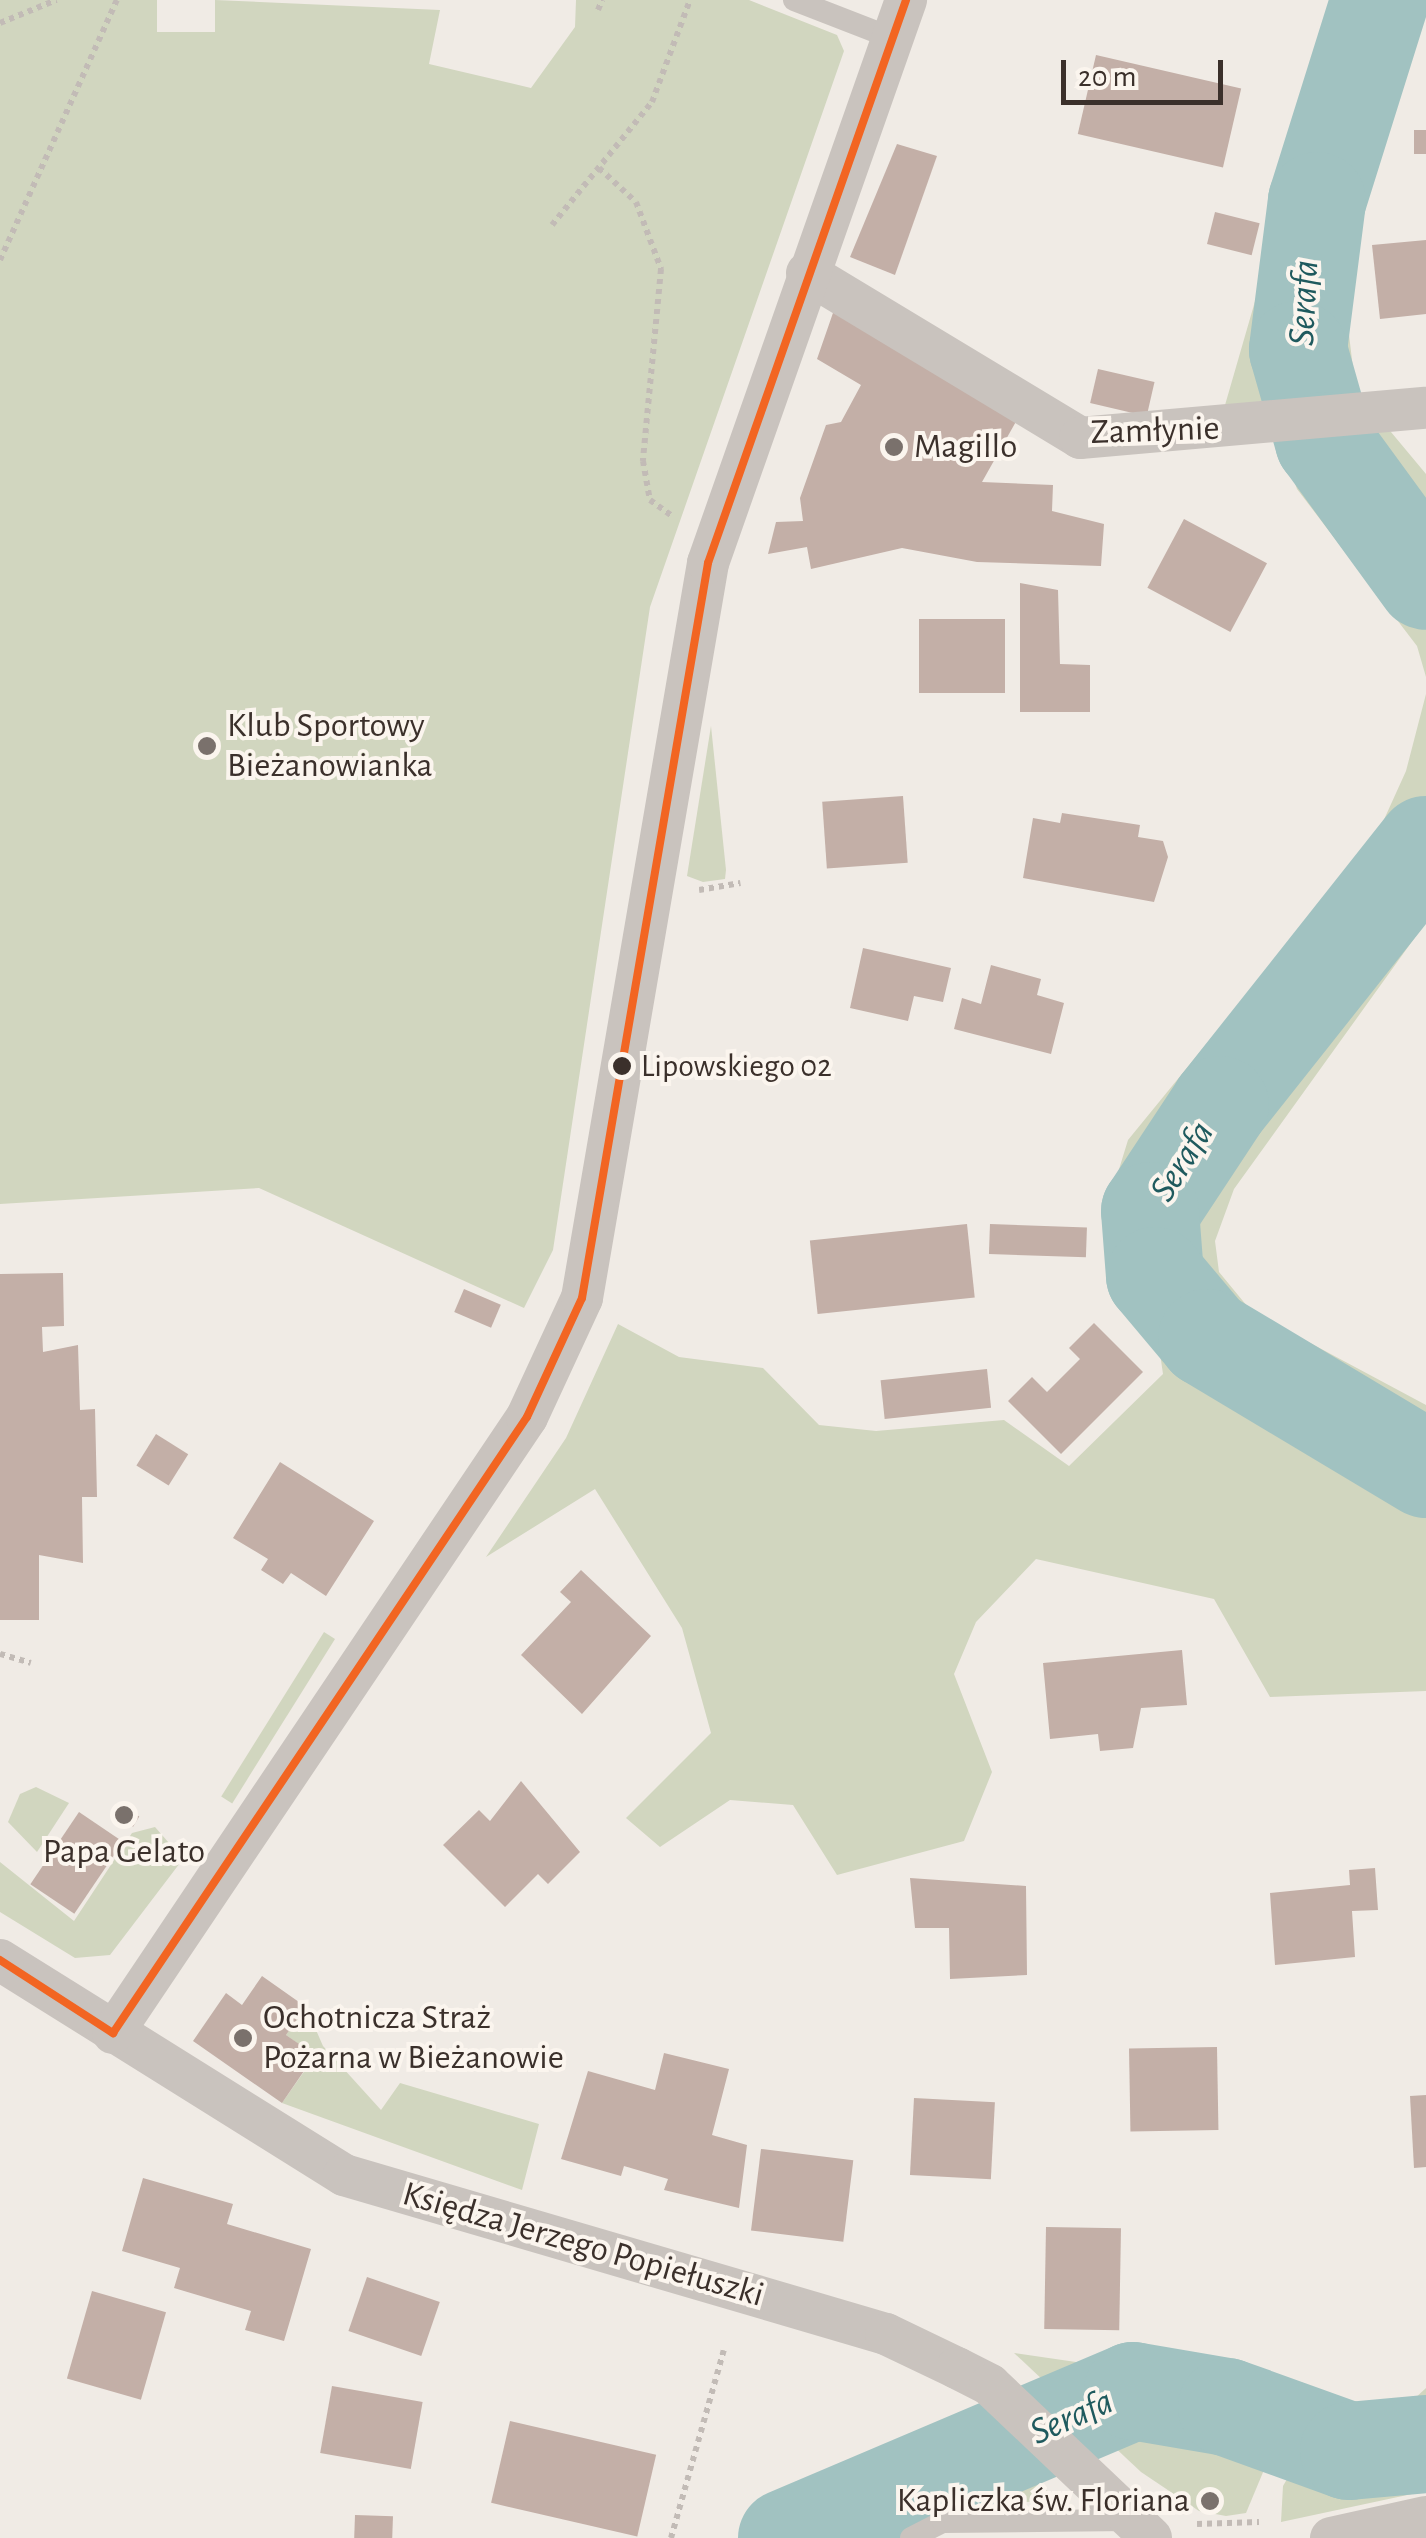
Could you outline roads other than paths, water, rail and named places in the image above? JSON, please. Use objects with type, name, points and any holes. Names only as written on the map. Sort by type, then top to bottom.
[{"type":"street","points":[[114,2033],[528,1417],[582,1298],[702,590],[807,273],[899,19]]},
{"type":"street","name":"Zamłynie","points":[[807,273],[1080,438],[1344,420],[1426,408]]},
{"type":"street","name":"Księdza Jerzego Popiełuszki","points":[[0,1960],[344,2175],[886,2334],[990,2385],[1140,2529]]},
{"type":"street","points":[[1331,2538],[1426,2517]]},
{"type":"lane","points":[[794,0],[899,19]]},
{"type":"lane","points":[[911,2538],[943,2522],[1140,2529]]},
{"type":"waterway","name":"Serafa","points":[[1380,0],[1317,201],[1298,350],[1324,441],[1426,581]]},
{"type":"waterway","name":"Serafa","points":[[1426,845],[1220,1105],[1150,1211],[1155,1276],[1207,1338],[1426,1469]]},
{"type":"waterway","name":"Serafa","points":[[787,2538],[1133,2391],[1227,2407],[1349,2451],[1426,2444]]},
{"type":"place","name":"Magillo","points":[[894,447]]},
{"type":"place","name":"Klub Sportowy Bieżanowianka","points":[[207,746]]},
{"type":"place","name":"Lipowskiego 02","points":[[622,1066]]},
{"type":"place","name":"Papa Gelato","points":[[124,1815]]},
{"type":"place","name":"Ochotnicza Straż Pożarna w Bieżanowie","points":[[243,2038]]},
{"type":"place","name":"Kapliczka św. Floriana","points":[[1210,2501]]}]
